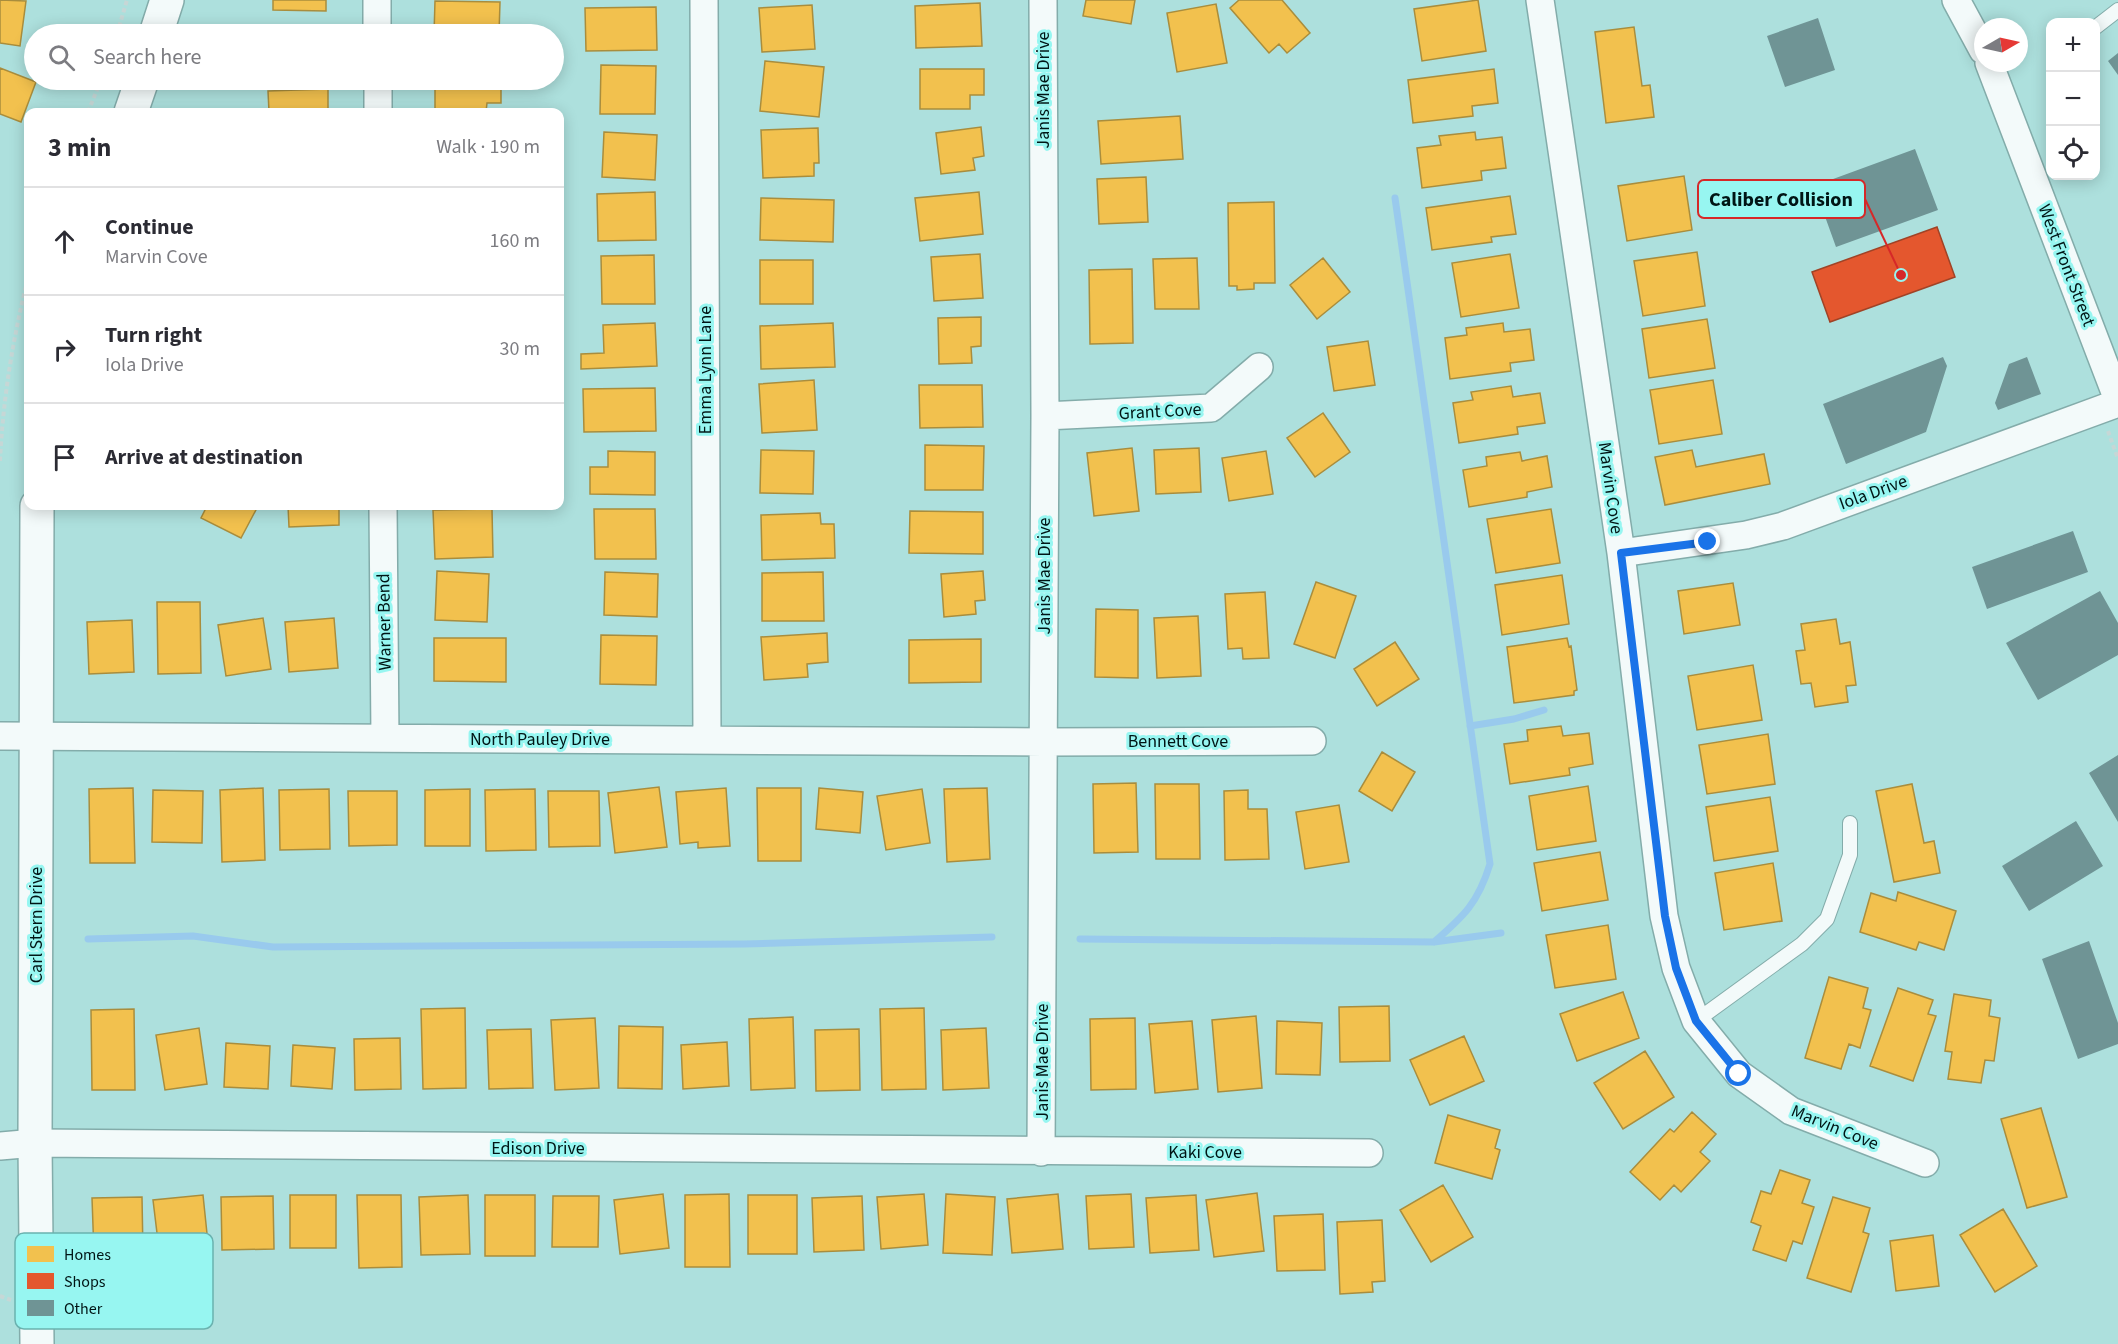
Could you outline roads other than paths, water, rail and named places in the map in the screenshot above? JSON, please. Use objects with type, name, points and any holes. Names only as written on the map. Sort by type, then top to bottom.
[{"type":"street","points":[[159,24],[167,0]]},
{"type":"street","points":[[377,0],[377,24]]},
{"type":"street","name":"Emma Lynn Lane","points":[[704,0],[707,740]]},
{"type":"street","name":"Janis Mae Drive","points":[[1041,1152],[1045,416],[1043,0]]},
{"type":"street","name":"Marvin Cove","points":[[1540,0],[1621,553],[1665,916],[1676,968],[1696,1021],[1739,1074],[1791,1112],[1925,1163]]},
{"type":"street","points":[[1956,0],[1974,33]]},
{"type":"street","name":"West Front Street","points":[[1992,72],[2118,401]]},
{"type":"street","points":[[132,108],[139,90]]},
{"type":"street","points":[[378,90],[378,108]]},
{"type":"street","name":"Grant Cove","points":[[1045,416],[1211,408],[1259,367]]},
{"type":"street","name":"Iola Drive","points":[[1621,553],[1737,537],[1783,525],[2118,401]]},
{"type":"street","name":"Carl Stern Drive","points":[[36,1233],[37,510]]},
{"type":"street","name":"Warner Bend","points":[[383,510],[385,738]]},
{"type":"street","name":"North Pauley Drive","points":[[0,736],[1043,742]]},
{"type":"street","name":"Bennett Cove","points":[[1043,742],[1312,741]]},
{"type":"street","name":"Edison Drive","points":[[0,1146],[35,1143],[1041,1152]]},
{"type":"street","name":"Kaki Cove","points":[[1041,1152],[1369,1153]]},
{"type":"street","name":"Carl Stern Drive","points":[[37,1329],[37,1344]]},
{"type":"lane","points":[[2100,24],[2118,10]]},
{"type":"lane","points":[[1696,1021],[1802,944],[1827,919],[1850,855],[1850,823]]},
{"type":"waterway","points":[[1395,198],[1490,864],[1469,908],[1434,942]]},
{"type":"waterway","points":[[1470,726],[1514,719],[1544,710]]},
{"type":"waterway","points":[[1080,939],[1434,942],[1501,933]]},
{"type":"waterway","points":[[88,939],[193,936],[273,947],[744,944],[992,937]]},
{"type":"place","name":"Caliber Collision","points":[[1901,275]]}]
